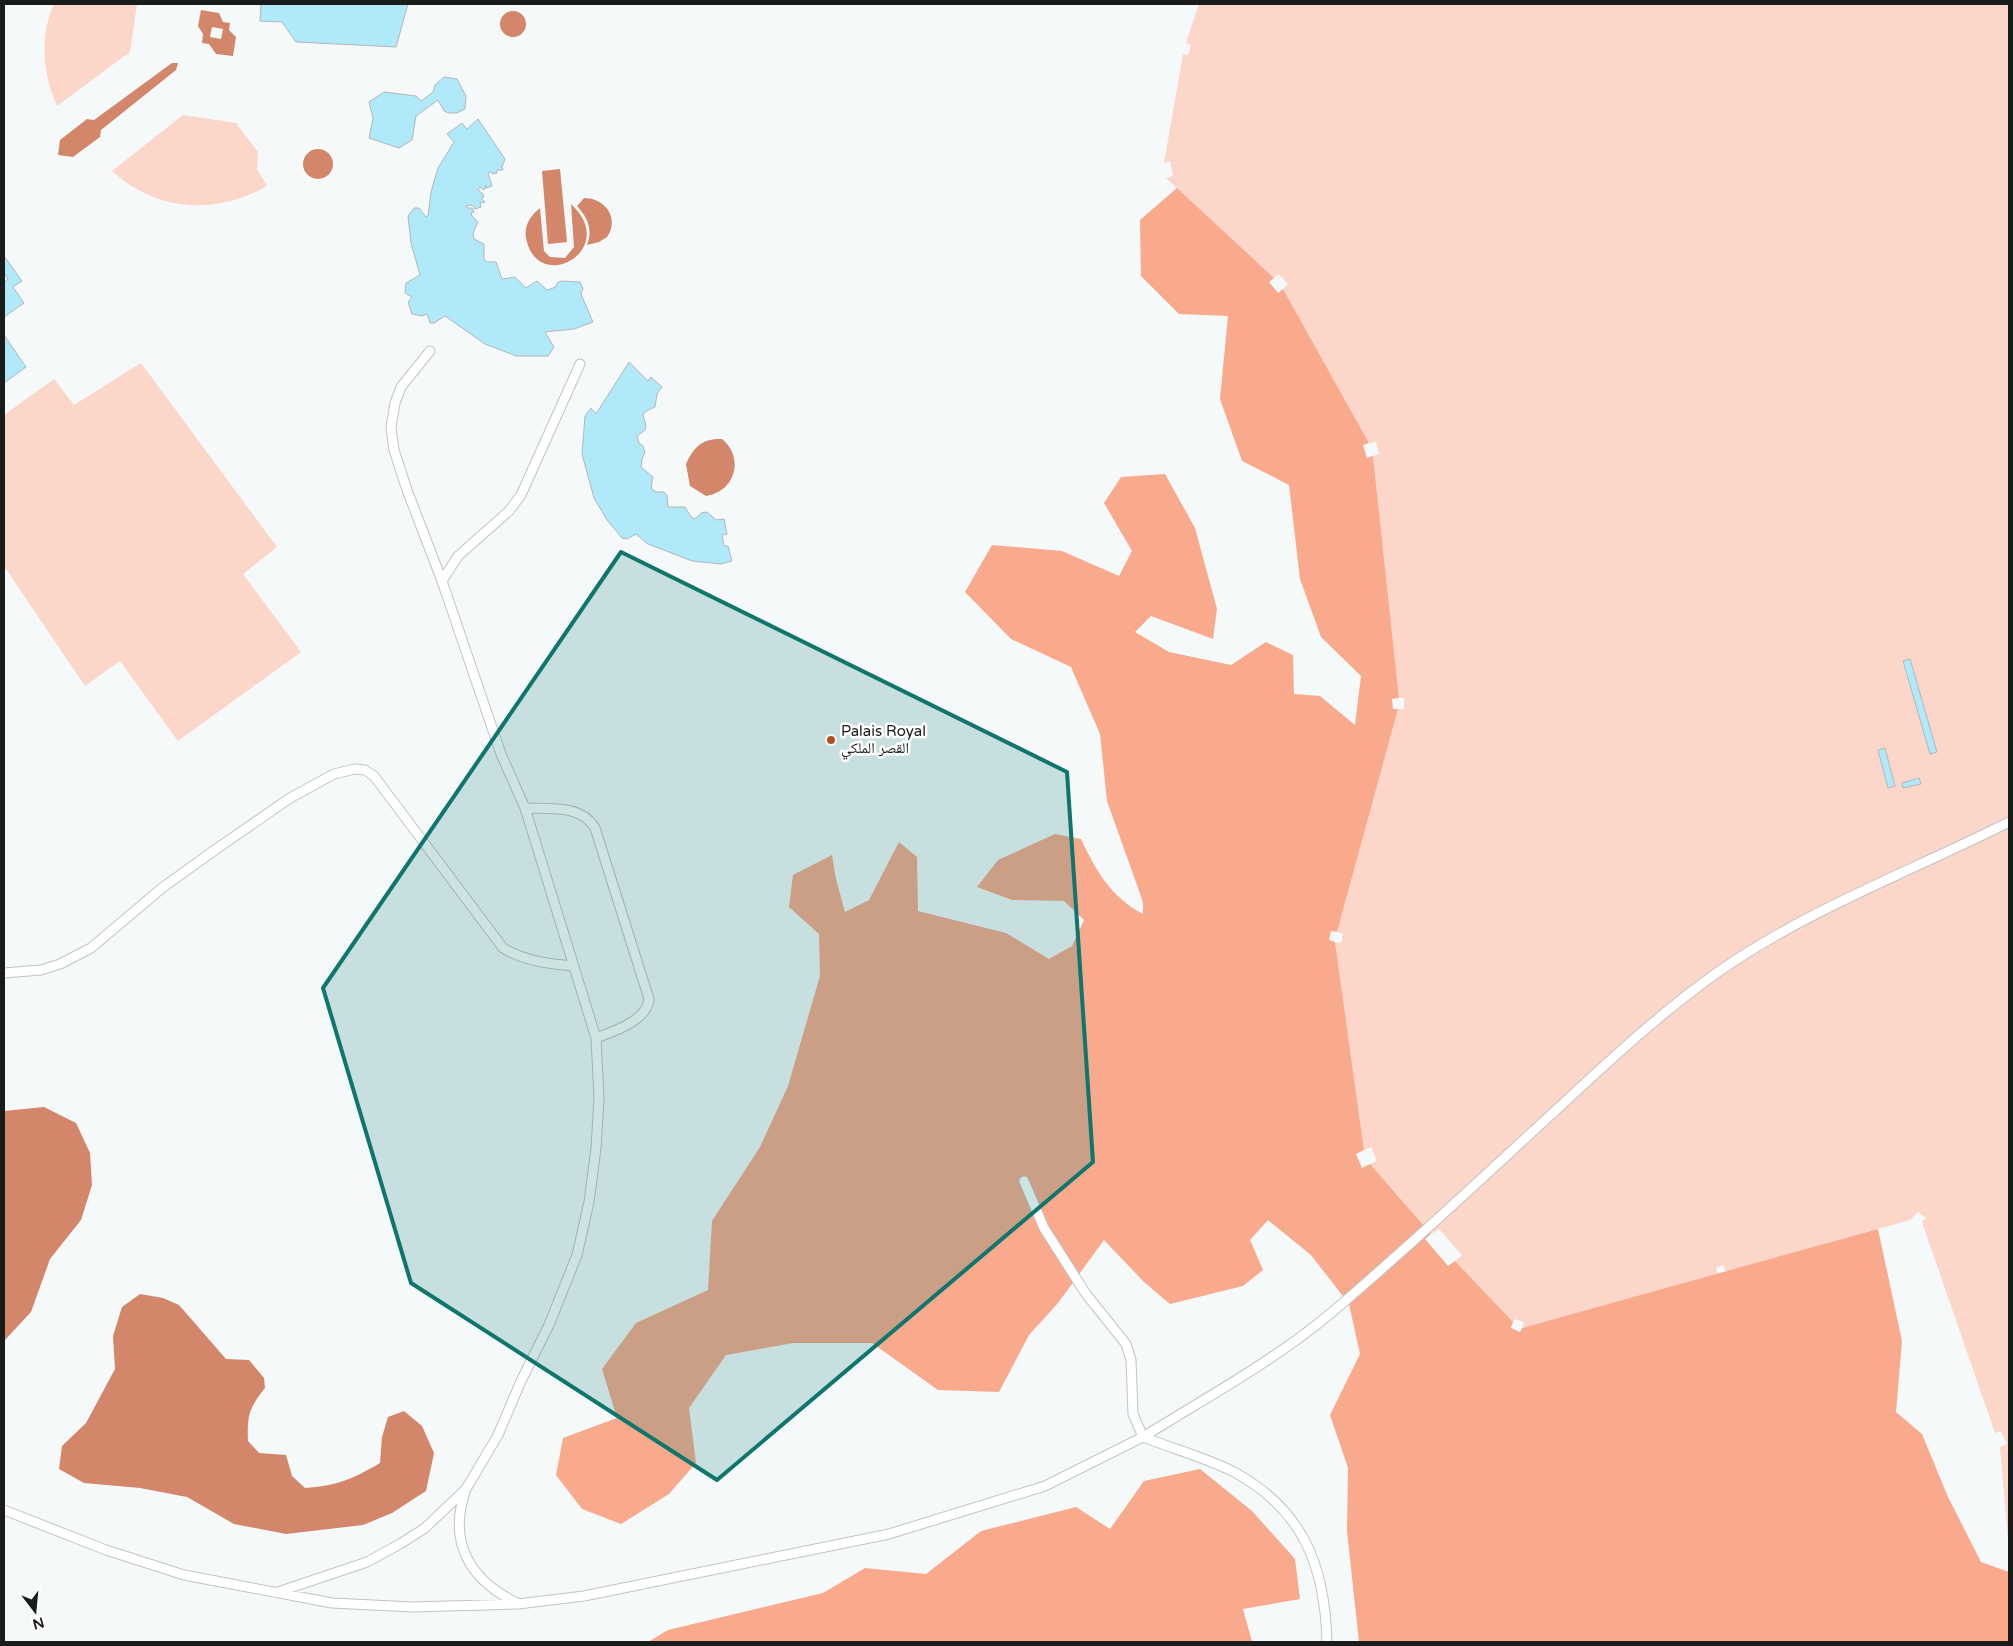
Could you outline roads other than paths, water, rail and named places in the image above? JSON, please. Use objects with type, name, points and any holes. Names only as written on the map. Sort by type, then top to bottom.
[{"type":"lane","points":[[430,351],[401,387],[395,403],[391,428],[394,450],[407,490],[442,581],[501,754],[525,808],[596,1038],[599,1098],[596,1148],[589,1202],[577,1255],[549,1325],[520,1381],[498,1435],[466,1489],[460,1506],[459,1533],[462,1548],[470,1566],[488,1587],[518,1604]]},
{"type":"lane","points":[[442,581],[458,556],[509,511],[521,495],[580,364]]},
{"type":"lane","points":[[4,973],[41,970],[60,964],[91,948],[162,888],[290,798],[334,774],[355,769],[365,770],[374,776],[503,948],[515,956],[549,964],[574,966]]},
{"type":"lane","points":[[525,808],[560,809],[578,813],[589,820],[595,828],[626,924],[649,1000],[648,1005],[642,1014],[618,1030],[596,1038]]},
{"type":"lane","points":[[4,1510],[106,1550],[184,1576],[332,1602],[412,1607],[518,1604],[584,1596],[889,1534],[1045,1486],[1143,1437],[1260,1366],[1329,1315],[1427,1229],[1598,1072],[1716,974],[1754,948],[1807,918],[2009,822]]},
{"type":"lane","points":[[1024,1181],[1044,1228],[1086,1294],[1126,1344],[1130,1360],[1133,1414],[1143,1437],[1234,1472],[1263,1490],[1286,1510],[1302,1536],[1316,1567],[1326,1610],[1327,1642]]},
{"type":"lane","points":[[278,1592],[367,1562],[392,1549],[425,1528],[466,1489]]},
{"type":"place","name":"Palais Royal القصر الملكي","points":[[831,740]]}]
